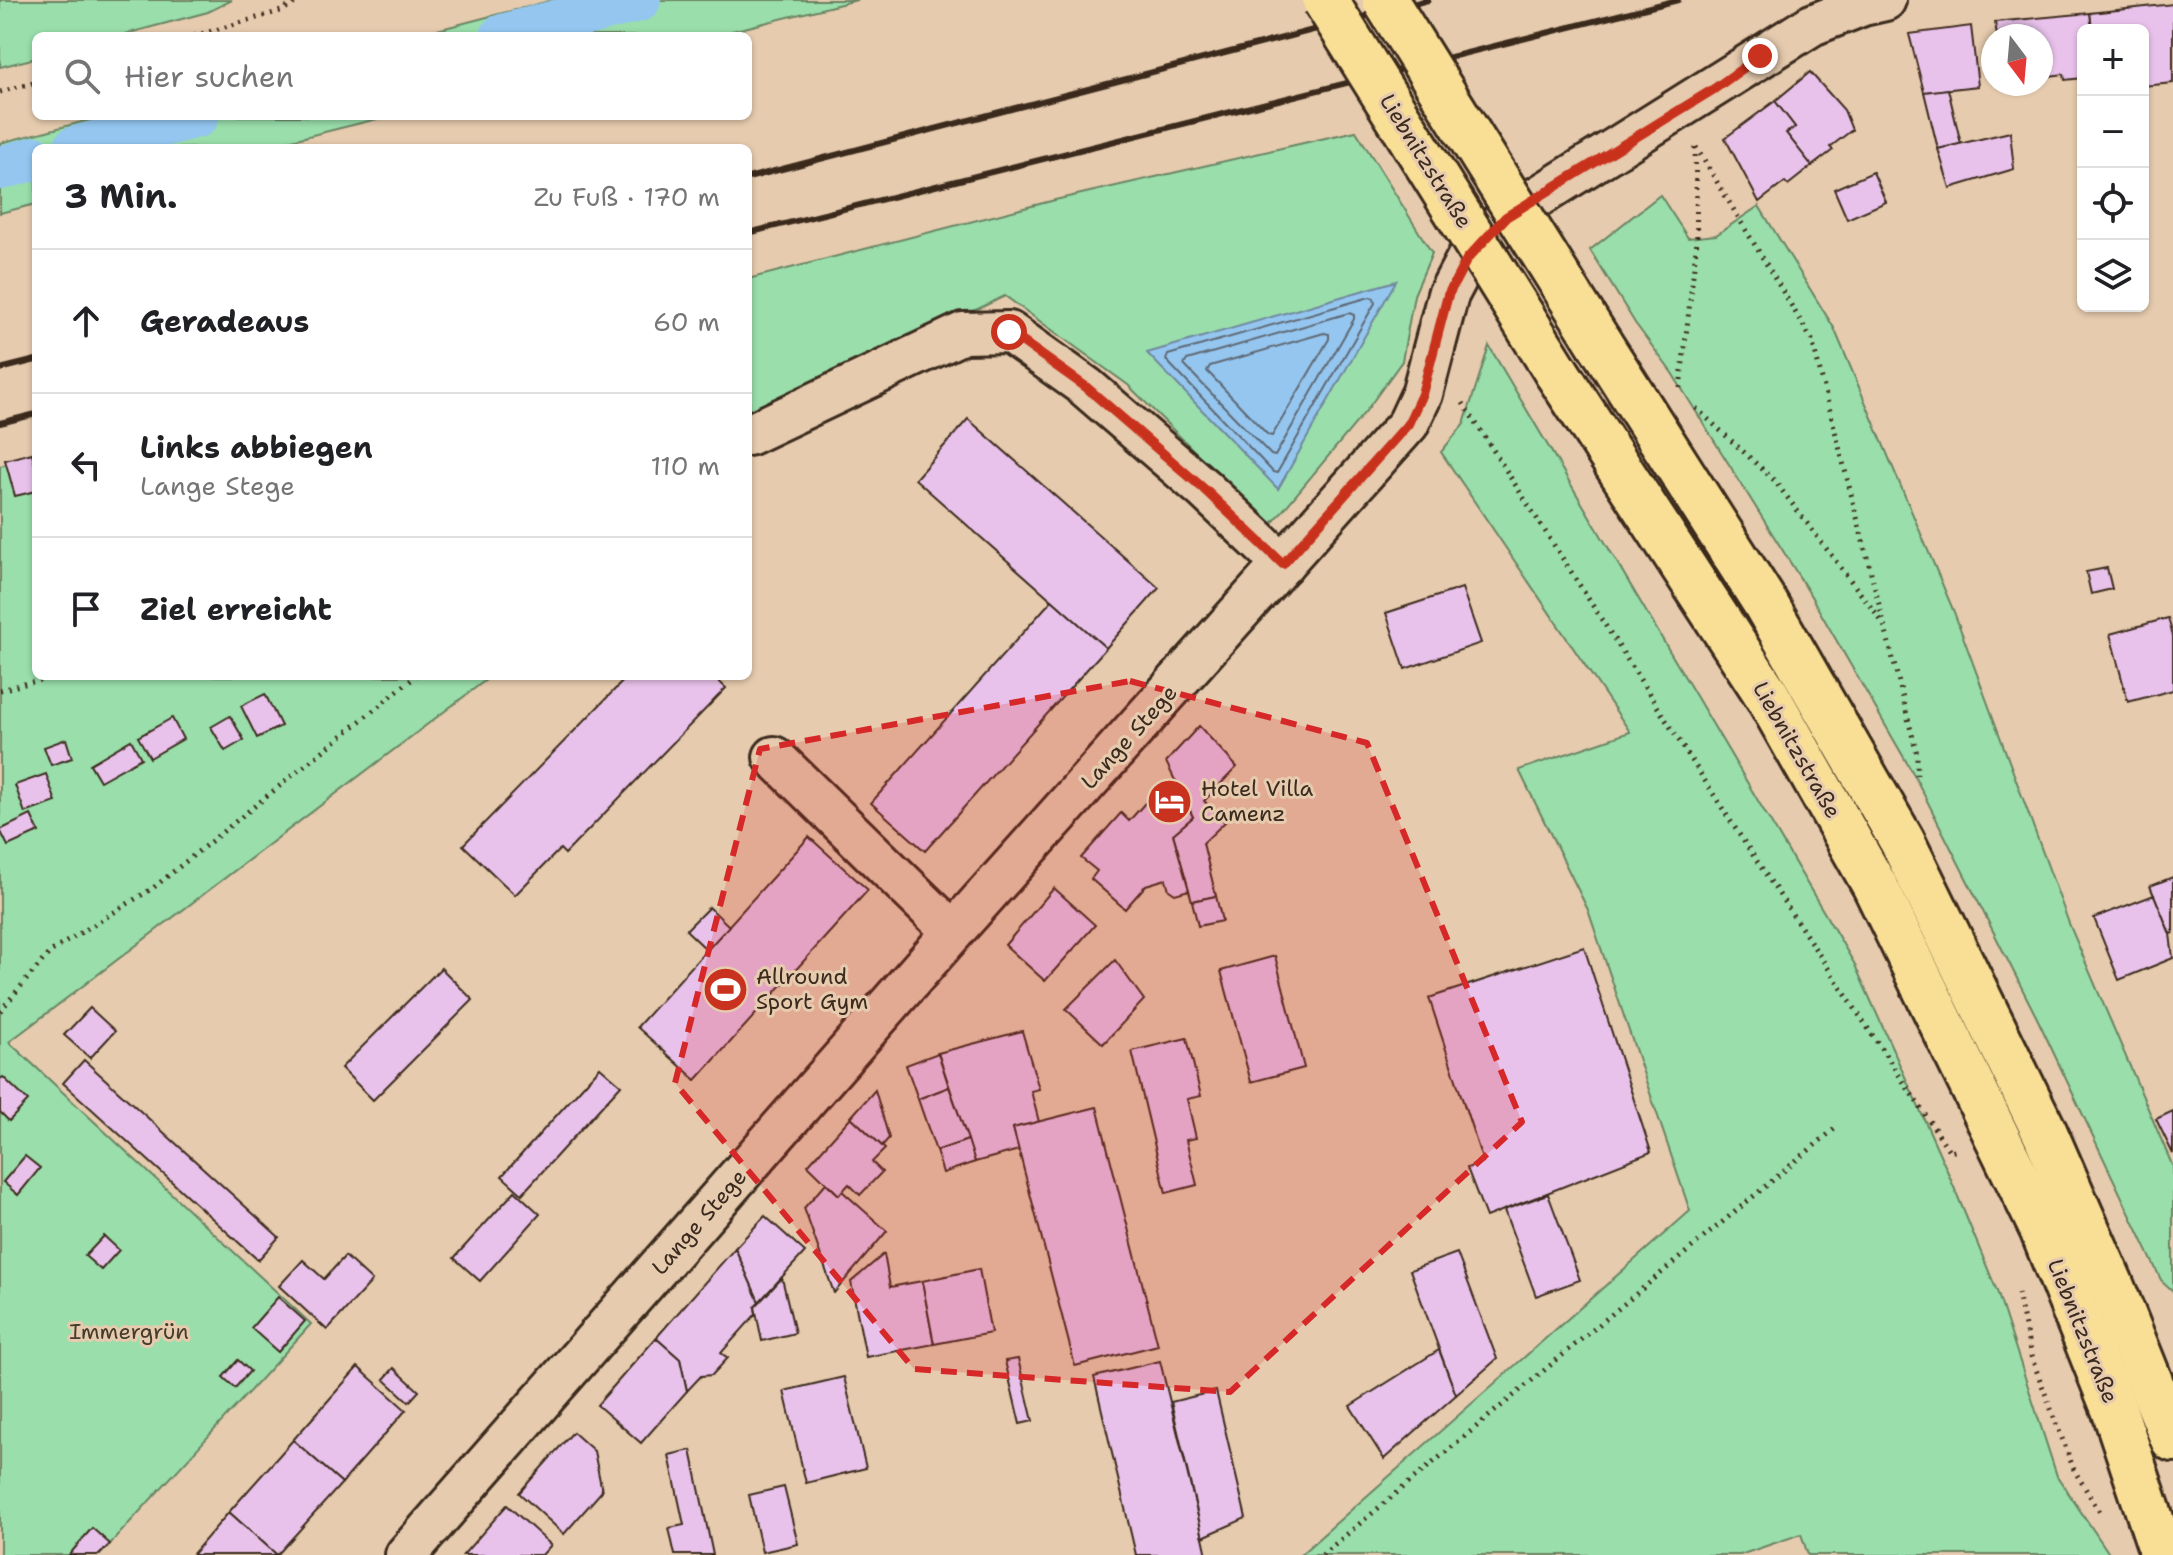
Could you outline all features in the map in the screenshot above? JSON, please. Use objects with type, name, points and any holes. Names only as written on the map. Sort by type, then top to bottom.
[{"type":"main road","name":"Liebnitzstraße","points":[[1325,0],[1556,371],[1767,695],[1875,886],[2042,1229],[2114,1409],[2163,1555]]},
{"type":"main road","name":"Liebnitzstraße","points":[[1385,0],[1765,603],[1902,841],[2045,1133],[2110,1282],[2173,1439]]},
{"type":"street","name":"Lange Stege","points":[[406,1555],[953,932],[1408,424],[1422,394],[1448,295],[1467,259],[1506,217],[1812,25],[1885,0]]},
{"type":"street","points":[[752,433],[963,333],[1009,332],[1086,387],[1204,489],[1283,564]]},
{"type":"street","points":[[774,757],[953,932]]},
{"type":"path","points":[[208,32],[281,11],[300,0]]},
{"type":"path","points":[[0,92],[32,83]]},
{"type":"path","points":[[1681,387],[1697,240],[1695,146],[1812,340],[1917,754],[1917,779]]},
{"type":"path","points":[[1462,402],[1737,831],[1950,1152],[1970,1147]]},
{"type":"path","points":[[1690,403],[1774,480],[1886,628]]},
{"type":"path","points":[[0,690],[41,680]]},
{"type":"path","points":[[0,1011],[50,952],[153,888],[411,680]]},
{"type":"path","points":[[1322,1555],[1838,1126]]},
{"type":"path","points":[[2016,1286],[2031,1356],[2074,1470],[2104,1519]]},
{"type":"highlighted area","points":[[1130,681],[1367,743],[1522,1122],[1230,1392],[914,1369],[675,1083],[760,749]]},
{"type":"green space","points":[[0,0],[232,0],[208,12],[133,32],[32,32],[32,59],[0,67]]},
{"type":"green space","points":[[553,0],[857,0],[728,32],[429,32]]},
{"type":"green space","points":[[89,120],[373,120],[276,144],[32,144],[32,205],[0,213],[0,143]]},
{"type":"green space","points":[[1356,131],[1432,253],[1414,295],[1402,361],[1366,411],[1270,526],[1128,385],[1005,296],[752,417],[752,278],[1055,200]]},
{"type":"green space","points":[[1660,195],[1688,238],[1716,235],[1759,206],[1834,328],[1954,612],[2070,926],[2173,1167],[2173,1291],[2161,1280],[2038,1020],[1914,775],[1808,591],[1672,373],[1635,323],[1590,250]]},
{"type":"green space","points":[[1489,346],[1854,963],[1946,1168],[1997,1291],[2057,1476],[2110,1555],[1808,1555],[1801,1534],[1740,1555],[1300,1555],[1690,1211],[1588,910],[1519,770],[1630,732],[1441,452],[1464,424]]},
{"type":"green space","name":"Immergrün","points":[[32,458],[32,680],[486,680],[9,1042],[311,1324],[100,1555],[0,1555],[0,466]]},
{"type":"water","points":[[1396,281],[1278,489],[1147,353]]},
{"type":"building","points":[[2173,4],[2173,83],[2149,85],[2149,24],[2091,24],[2090,13]]},
{"type":"building","points":[[2090,13],[2091,24],[2077,24],[2077,79],[2065,80],[2064,74],[2053,75],[2053,24],[1995,22]]},
{"type":"building","points":[[1971,26],[1978,86],[1924,92],[1909,34]]},
{"type":"building","points":[[1810,72],[1844,110],[1852,130],[1812,166],[1786,133],[1795,127],[1775,101]]},
{"type":"building","points":[[1948,89],[1961,144],[1938,149],[1924,92]]},
{"type":"building","points":[[1775,101],[1795,127],[1786,133],[1812,166],[1759,202],[1725,138]]},
{"type":"building","points":[[2010,132],[2014,169],[1950,188],[1938,149]]},
{"type":"building","points":[[1873,172],[1886,202],[1847,219],[1834,189]]},
{"type":"building","points":[[968,419],[1159,588],[1106,648],[915,479]]},
{"type":"building","points":[[32,453],[32,492],[15,496],[5,460]]},
{"type":"building","points":[[2107,568],[2112,589],[2091,594],[2086,572]]},
{"type":"building","points":[[1462,588],[1481,643],[1405,669],[1386,613]]},
{"type":"building","points":[[1052,600],[1106,648],[925,851],[871,803]]},
{"type":"building","points":[[2168,618],[2173,636],[2173,690],[2128,702],[2110,634]]},
{"type":"building","points":[[624,680],[717,680],[726,688],[565,854],[560,849],[515,895],[463,845]]},
{"type":"building","points":[[265,694],[281,726],[257,738],[241,706]]},
{"type":"building","points":[[230,716],[244,740],[225,751],[211,727]]},
{"type":"building","points":[[172,718],[183,739],[150,758],[138,737]]},
{"type":"building","points":[[1199,726],[1237,767],[1204,801],[1225,822],[1203,843],[1216,896],[1192,901],[1173,834],[1193,817],[1166,762]]},
{"type":"building","points":[[66,739],[72,758],[51,765],[44,747]]},
{"type":"building","points":[[131,740],[141,758],[100,781],[90,764]]},
{"type":"building","points":[[46,774],[56,802],[25,813],[15,785]]},
{"type":"building","points":[[1176,781],[1193,817],[1173,834],[1189,890],[1175,894],[1169,890],[1166,879],[1146,885],[1125,909],[1091,879],[1097,871],[1081,858],[1121,813],[1129,821],[1145,803],[1151,808]]},
{"type":"building","points":[[31,815],[39,832],[8,846],[0,830]]},
{"type":"building","name":"Allround Sport Gym","points":[[809,837],[868,890],[696,1080],[637,1027]]},
{"type":"building","points":[[2173,877],[2173,933],[2170,934],[2150,886]]},
{"type":"building","points":[[1054,888],[1095,925],[1045,981],[1005,945]]},
{"type":"building","points":[[2154,895],[2170,934],[2173,958],[2119,980],[2094,918]]},
{"type":"building","points":[[1216,896],[1222,921],[1198,926],[1192,901]]},
{"type":"building","points":[[709,907],[729,926],[707,950],[686,930]]},
{"type":"building","points":[[1584,947],[1651,1152],[1486,1217],[1467,1168],[1483,1162],[1429,998]]},
{"type":"building","points":[[1275,956],[1304,1068],[1251,1082],[1221,971]]},
{"type":"building","points":[[1115,960],[1144,1000],[1103,1044],[1066,1009]]},
{"type":"building","points":[[441,968],[473,1000],[373,1100],[341,1068]]},
{"type":"building","points":[[90,1008],[115,1031],[90,1058],[64,1035]]},
{"type":"building","points":[[1022,1031],[1039,1089],[1031,1091],[1039,1122],[1013,1128],[1019,1150],[975,1162],[938,1053]]},
{"type":"building","points":[[1187,1038],[1201,1096],[1187,1099],[1196,1138],[1186,1140],[1197,1185],[1166,1193],[1132,1051]]},
{"type":"building","points":[[938,1053],[949,1087],[918,1099],[906,1065]]},
{"type":"building","points":[[84,1060],[279,1237],[258,1260],[63,1083]]},
{"type":"building","points":[[600,1067],[621,1085],[522,1194],[502,1176]]},
{"type":"building","points":[[3,1077],[28,1101],[9,1121],[0,1112],[0,1079]]},
{"type":"building","points":[[949,1087],[968,1140],[936,1151],[918,1099]]},
{"type":"building","points":[[875,1090],[889,1138],[882,1146],[851,1117]]},
{"type":"building","points":[[1097,1107],[1158,1345],[1075,1366],[1013,1128]]},
{"type":"building","points":[[2173,1111],[2173,1154],[2156,1119]]},
{"type":"building","points":[[851,1117],[885,1149],[872,1162],[882,1172],[860,1195],[849,1184],[839,1195],[808,1165]]},
{"type":"building","points":[[968,1140],[975,1162],[943,1173],[936,1151]]},
{"type":"building","points":[[25,1156],[40,1168],[18,1195],[3,1182]]},
{"type":"building","points":[[826,1183],[839,1195],[842,1191],[887,1231],[834,1293],[804,1208]]},
{"type":"building","points":[[515,1191],[540,1214],[480,1281],[454,1258]]},
{"type":"building","points":[[1548,1194],[1580,1280],[1536,1296],[1504,1210]]},
{"type":"building","points":[[765,1216],[805,1252],[759,1302],[735,1248]]},
{"type":"building","points":[[104,1236],[119,1250],[101,1270],[85,1256]]},
{"type":"building","points":[[735,1248],[759,1302],[755,1307],[756,1314],[721,1353],[728,1358],[712,1375],[701,1376],[687,1391],[680,1359],[656,1338]]},
{"type":"building","points":[[1457,1253],[1497,1359],[1456,1395],[1410,1270]]},
{"type":"building","points":[[884,1254],[890,1287],[922,1281],[934,1344],[866,1357],[851,1282]]},
{"type":"building","points":[[345,1256],[372,1281],[327,1330],[279,1286],[303,1260],[324,1279]]},
{"type":"building","points":[[979,1269],[991,1333],[934,1344],[922,1281]]},
{"type":"building","points":[[782,1278],[795,1333],[762,1341],[755,1307]]},
{"type":"building","points":[[278,1297],[305,1321],[278,1352],[251,1328]]},
{"type":"building","points":[[656,1338],[680,1359],[687,1391],[641,1443],[597,1405]]},
{"type":"building","points":[[1439,1350],[1456,1395],[1384,1459],[1350,1406]]},
{"type":"building","points":[[1018,1359],[1033,1421],[1020,1424],[1005,1361]]},
{"type":"building","points":[[238,1360],[250,1371],[235,1388],[223,1377]]},
{"type":"building","points":[[1160,1361],[1207,1555],[1136,1555],[1094,1377]]},
{"type":"building","points":[[358,1367],[406,1410],[342,1483],[293,1440]]},
{"type":"building","points":[[394,1368],[419,1391],[409,1402],[384,1379]]},
{"type":"building","points":[[844,1377],[866,1468],[806,1483],[784,1391]]},
{"type":"building","points":[[1216,1391],[1246,1518],[1203,1537],[1171,1402]]},
{"type":"building","points":[[573,1432],[594,1451],[602,1491],[564,1534],[519,1493]]},
{"type":"building","points":[[293,1440],[342,1483],[277,1555],[229,1512]]},
{"type":"building","points":[[691,1450],[713,1555],[675,1555],[669,1528],[684,1525],[669,1455]]},
{"type":"building","points":[[784,1487],[798,1544],[762,1552],[749,1495]]},
{"type":"building","points":[[507,1505],[551,1545],[542,1555],[463,1555]]},
{"type":"building","points":[[229,1512],[277,1555],[192,1555]]},
{"type":"building","points":[[92,1528],[110,1544],[99,1555],[69,1555]]},
{"type":"waterway","points":[[517,32],[639,0]]},
{"type":"waterway","points":[[90,144],[182,120]]},
{"type":"waterway","points":[[0,168],[32,159]]},
{"type":"railway","points":[[752,177],[1428,0]]},
{"type":"railway","points":[[752,232],[1678,0]]},
{"type":"railway","points":[[0,369],[32,361]]},
{"type":"railway","points":[[0,423],[32,415]]},
{"type":"place","name":"Hotel Villa Camenz","points":[[1170,801]]},
{"type":"place","name":"Allround Sport Gym","points":[[725,989]]},
{"type":"route","points":[[1009,332],[1086,387],[1204,489],[1283,564],[1408,424],[1422,394],[1448,295],[1467,259],[1506,217],[1714,89],[1760,56]]}]
